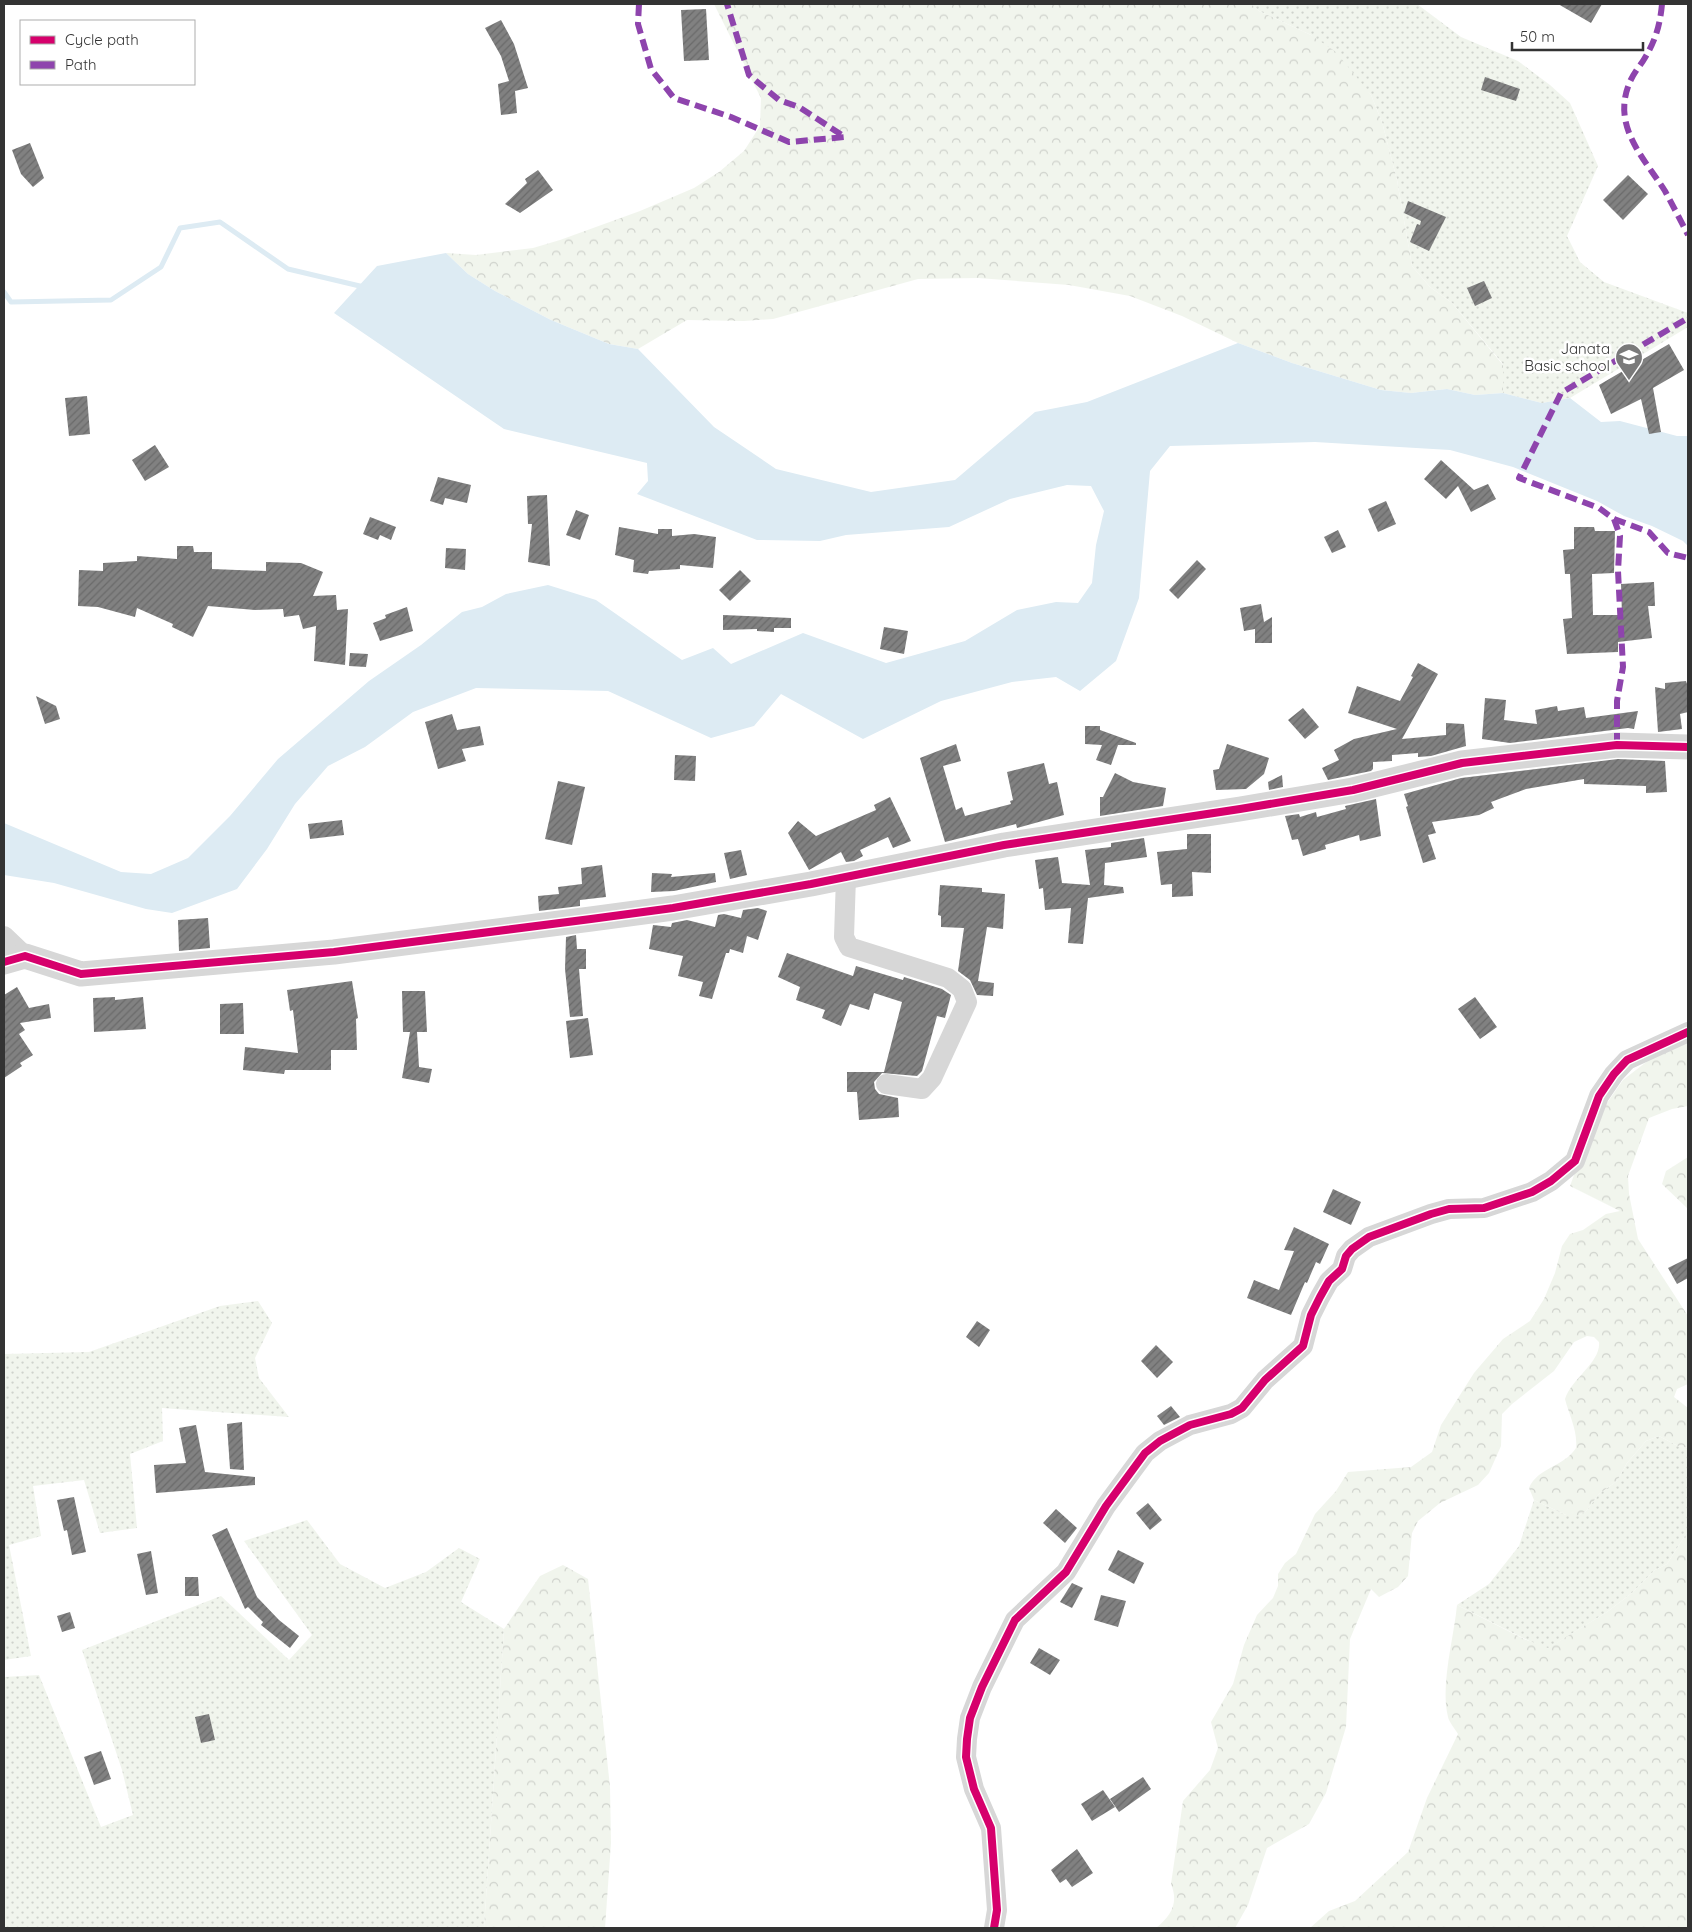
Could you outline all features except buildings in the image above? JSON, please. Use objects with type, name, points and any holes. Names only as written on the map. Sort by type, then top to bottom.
[{"type":"street","points":[[4,936],[14,959],[81,974],[334,952],[673,908],[846,877],[1004,845],[1343,791],[1462,763],[1617,745],[1688,747]]},
{"type":"street","points":[[846,877],[844,937],[849,947],[948,978],[962,989],[967,1002],[932,1078],[922,1089],[886,1084]]},
{"type":"street","points":[[994,1928],[997,1910],[991,1828],[974,1789],[966,1757],[967,1739],[970,1718],[982,1687],[1015,1620],[1066,1572],[1106,1506],[1145,1453],[1160,1441],[1190,1425],[1231,1414],[1242,1408],[1265,1380],[1303,1346],[1312,1315],[1320,1297],[1329,1281],[1342,1269],[1346,1256],[1356,1246],[1369,1237],[1431,1214],[1449,1209],[1492,1206],[1532,1192],[1551,1181],[1575,1161],[1599,1096],[1614,1074],[1627,1060],[1688,1032]]},
{"type":"green space","points":[[714,4],[1251,4],[1259,11],[1311,35],[1336,52],[1371,95],[1382,122],[1397,180],[1412,266],[1430,287],[1452,303],[1503,365],[1503,393],[1475,395],[1447,389],[1411,393],[1381,390],[1292,363],[1238,343],[1182,316],[1130,296],[1069,285],[978,278],[918,279],[773,319],[744,321],[687,320],[638,349],[609,344],[551,320],[495,291],[468,274],[446,253],[476,255],[533,248],[560,240],[640,211],[694,188],[719,172],[744,151],[760,126],[761,98]]},
{"type":"green space","points":[[1251,4],[1417,4],[1461,37],[1518,61],[1570,103],[1598,166],[1567,236],[1580,262],[1604,282],[1688,313],[1688,327],[1570,398],[1542,403],[1503,393],[1503,364],[1452,303],[1430,287],[1412,266],[1397,180],[1382,122],[1371,95],[1311,35],[1259,11]]},
{"type":"green space","points":[[1688,1043],[1688,1106],[1672,1109],[1649,1118],[1628,1176],[1629,1194],[1638,1239],[1688,1316],[1688,1384],[1677,1389],[1674,1397],[1688,1408],[1688,1448],[1678,1446],[1659,1436],[1646,1441],[1627,1463],[1617,1481],[1599,1494],[1586,1511],[1580,1515],[1573,1517],[1566,1515],[1534,1500],[1529,1488],[1533,1481],[1565,1459],[1576,1448],[1574,1429],[1565,1399],[1596,1356],[1599,1342],[1594,1337],[1587,1336],[1574,1342],[1554,1371],[1502,1414],[1501,1446],[1489,1473],[1478,1485],[1440,1503],[1418,1521],[1412,1533],[1408,1576],[1398,1587],[1379,1597],[1371,1589],[1350,1639],[1346,1727],[1326,1793],[1309,1824],[1267,1848],[1248,1905],[1235,1928],[1156,1928],[1166,1919],[1174,1903],[1171,1884],[1183,1801],[1210,1770],[1218,1748],[1211,1722],[1233,1684],[1244,1645],[1257,1615],[1273,1598],[1278,1586],[1278,1574],[1285,1563],[1296,1554],[1315,1514],[1336,1491],[1348,1472],[1411,1467],[1432,1452],[1441,1425],[1474,1373],[1503,1339],[1530,1321],[1544,1299],[1555,1273],[1562,1246],[1570,1234],[1583,1230],[1606,1214],[1620,1211],[1570,1186],[1593,1123],[1623,1080],[1663,1049]]},
{"type":"green space","points":[[1688,1157],[1688,1209],[1662,1184],[1666,1171]]},
{"type":"green space","points":[[258,1301],[272,1323],[255,1358],[259,1378],[289,1417],[162,1408],[163,1441],[130,1454],[137,1528],[100,1533],[84,1480],[33,1486],[41,1536],[9,1545],[31,1656],[4,1660],[4,1354],[89,1352],[220,1306]]},
{"type":"green space","points":[[1659,1436],[1678,1446],[1688,1448],[1688,1531],[1667,1564],[1655,1570],[1632,1593],[1607,1612],[1547,1649],[1457,1605],[1489,1584],[1519,1546],[1534,1500],[1566,1515],[1580,1515],[1586,1511],[1599,1494],[1617,1481],[1627,1463],[1646,1441]]},
{"type":"green space","points":[[307,1520],[340,1564],[385,1588],[426,1572],[459,1548],[480,1559],[461,1602],[504,1629],[484,1928],[4,1928],[4,1677],[39,1675],[101,1827],[133,1815],[122,1770],[82,1650],[221,1596],[289,1660],[312,1635],[244,1541]]},
{"type":"green space","points":[[1688,1531],[1688,1928],[1310,1928],[1329,1911],[1355,1901],[1408,1852],[1427,1798],[1458,1734],[1448,1717],[1446,1704],[1448,1661],[1457,1605],[1524,1639],[1548,1648],[1607,1612],[1632,1593],[1655,1570],[1667,1564]]},
{"type":"green space","points":[[563,1565],[588,1579],[610,1787],[611,1843],[605,1928],[484,1928],[504,1629],[540,1576]]},
{"type":"shaded area","points":[[446,253],[468,274],[495,291],[551,320],[609,344],[638,349],[714,427],[776,469],[871,492],[955,480],[1035,412],[1087,402],[1238,343],[1292,363],[1381,390],[1411,393],[1447,389],[1475,395],[1503,393],[1542,403],[1570,398],[1601,422],[1620,421],[1677,436],[1688,436],[1688,546],[1683,541],[1652,526],[1624,516],[1597,501],[1513,467],[1450,450],[1315,442],[1170,446],[1150,471],[1139,598],[1116,661],[1080,691],[1056,677],[1012,682],[941,701],[863,739],[781,694],[754,726],[711,738],[608,691],[476,688],[413,712],[365,747],[328,766],[295,804],[267,849],[237,889],[172,913],[146,909],[54,883],[4,875],[4,823],[121,872],[151,874],[188,858],[230,816],[278,759],[369,681],[421,645],[462,612],[482,607],[506,594],[548,585],[596,600],[682,660],[713,648],[731,664],[803,633],[886,663],[965,641],[1017,610],[1056,602],[1078,603],[1092,583],[1096,545],[1104,511],[1091,486],[1067,485],[1010,499],[949,527],[846,535],[820,541],[757,540],[637,494],[648,481],[647,463],[504,429],[334,313],[377,266]]},
{"type":"waterway","points":[[4,292],[11,302],[111,300],[161,267],[180,228],[220,222],[288,269],[364,287]]},
{"type":"marked path","points":[[639,4],[638,24],[651,69],[674,98],[731,117],[789,142],[845,137],[799,107],[779,100],[749,75],[727,4]]},
{"type":"marked path","points":[[1662,4],[1660,20],[1654,40],[1629,84],[1625,100],[1625,114],[1627,128],[1633,141],[1665,191],[1688,235]]},
{"type":"marked path","points":[[1617,745],[1617,701],[1623,667],[1618,571],[1620,536],[1614,519],[1599,508],[1519,478],[1561,393],[1688,318]]},
{"type":"marked path","points":[[1614,519],[1649,532],[1668,553],[1688,558]]},
{"type":"cycle path","points":[[4,962],[25,956],[81,974],[334,952],[673,908],[811,884],[1004,845],[1353,790],[1462,763],[1617,745],[1688,747]]},
{"type":"cycle path","points":[[994,1928],[997,1910],[991,1828],[974,1789],[966,1757],[967,1739],[970,1718],[982,1687],[1015,1620],[1066,1572],[1106,1506],[1145,1453],[1160,1441],[1190,1425],[1231,1414],[1242,1408],[1265,1380],[1303,1346],[1311,1315],[1320,1297],[1329,1281],[1342,1269],[1346,1256],[1352,1249],[1369,1237],[1431,1214],[1449,1209],[1484,1208],[1532,1192],[1551,1181],[1575,1161],[1599,1096],[1614,1074],[1627,1060],[1688,1032]]},
{"type":"place","name":"Janata Basic school","points":[[1629,381]]}]
